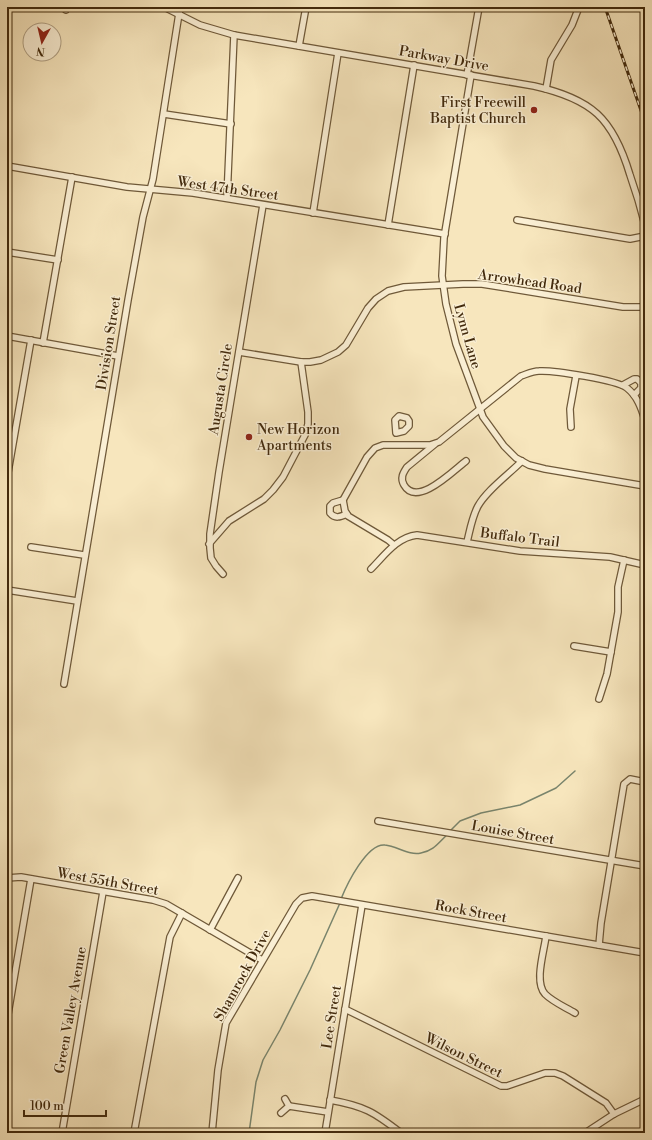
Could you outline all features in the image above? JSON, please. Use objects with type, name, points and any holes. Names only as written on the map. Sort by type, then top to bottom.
[{"type":"street","name":"Parkway Drive","points":[[164,7],[200,25],[234,35],[414,65],[546,89],[566,95],[583,103],[602,119],[611,129],[621,147],[645,225]]},
{"type":"street","name":"Division Street","points":[[64,684],[84,555],[134,263],[150,190],[164,114],[180,7]]},
{"type":"street","points":[[299,46],[306,7]]},
{"type":"street","name":"Lynn Lane","points":[[479,7],[445,234],[442,265],[446,304],[456,344],[480,410],[492,432],[512,454],[529,465],[545,469],[645,486]]},
{"type":"street","points":[[546,89],[550,60],[572,25],[579,7]]},
{"type":"street","points":[[227,198],[234,35]]},
{"type":"street","points":[[313,213],[338,53]]},
{"type":"street","points":[[388,225],[414,65]]},
{"type":"street","points":[[164,114],[231,124]]},
{"type":"street","name":"West 47th Street","points":[[7,166],[127,187],[193,193],[227,198],[445,234]]},
{"type":"street","points":[[43,343],[72,178]]},
{"type":"street","name":"Augusta Circle","points":[[223,574],[214,563],[209,544],[219,472],[263,205]]},
{"type":"street","points":[[517,220],[630,239],[645,236]]},
{"type":"street","points":[[7,252],[58,260]]},
{"type":"street","name":"Arrowhead Road","points":[[239,352],[301,362],[321,360],[338,352],[346,345],[351,339],[368,308],[376,299],[388,291],[404,287],[469,284],[497,286],[623,307],[645,307]]},
{"type":"street","points":[[7,336],[118,356]]},
{"type":"street","points":[[7,478],[31,340]]},
{"type":"street","points":[[209,544],[229,521],[264,499],[273,490],[283,477],[305,436],[308,424],[308,412],[301,362]]},
{"type":"street","points":[[466,461],[429,489],[419,492],[409,490],[402,481],[403,473],[407,468],[435,443],[445,439],[521,376],[528,373],[545,371],[604,380],[623,386],[637,398],[645,420]]},
{"type":"street","points":[[571,427],[570,409],[576,376]]},
{"type":"street","points":[[623,386],[634,378],[640,381],[641,388],[634,395]]},
{"type":"street","points":[[394,444],[396,433]]},
{"type":"street","points":[[347,514],[335,517],[330,513],[331,505],[343,500],[371,452],[378,446],[435,443]]},
{"type":"street","points":[[467,542],[478,505],[522,461]]},
{"type":"street","points":[[343,500],[347,514],[388,540],[394,546]]},
{"type":"street","name":"Buffalo Trail","points":[[371,569],[394,546],[408,536],[418,535],[520,551],[600,556],[645,565]]},
{"type":"street","points":[[31,547],[84,555]]},
{"type":"street","points":[[599,699],[605,685],[611,652],[618,612],[618,587],[624,560]]},
{"type":"street","points":[[7,590],[77,601]]},
{"type":"street","points":[[574,646],[611,652]]},
{"type":"street","points":[[599,945],[601,923],[624,784],[630,779],[645,782]]},
{"type":"street","name":"Louise Street","points":[[378,821],[645,866]]},
{"type":"street","name":"West 55th Street","points":[[7,878],[31,879],[158,901],[182,913],[262,960]]},
{"type":"street","points":[[210,930],[238,878]]},
{"type":"street","points":[[7,1020],[31,879]]},
{"type":"street","name":"Green Valley Avenue","points":[[62,1133],[103,892]]},
{"type":"street","name":"Rock Street","points":[[296,904],[299,900],[307,896],[645,953]]},
{"type":"street","name":"Shamrock Drive","points":[[212,1133],[218,1070],[225,1029],[229,1018],[296,904]]},
{"type":"street","name":"Lee Street","points":[[325,1133],[362,905]]},
{"type":"street","points":[[134,1133],[170,937],[182,913]]},
{"type":"street","points":[[546,936],[539,979],[540,986],[546,995],[575,1013]]},
{"type":"street","name":"Wilson Street","points":[[345,1010],[501,1086],[507,1086],[545,1073],[555,1073],[563,1076],[606,1103],[614,1114]]},
{"type":"street","points":[[285,1099],[289,1106]]},
{"type":"street","points":[[585,1133],[614,1114],[645,1099]]},
{"type":"street","points":[[330,1100],[348,1103],[364,1108],[376,1114],[402,1133]]},
{"type":"street","points":[[281,1113],[289,1106],[328,1112]]},
{"type":"waterway","points":[[450,831],[460,821],[481,813],[520,805],[556,788],[575,771]]},
{"type":"waterway","points":[[341,899],[358,866],[371,850],[378,846],[385,845],[416,854],[426,852],[433,848],[448,834]]},
{"type":"waterway","points":[[249,1133],[256,1082],[263,1060],[310,970],[340,903]]},
{"type":"railway","points":[[605,7],[645,122]]},
{"type":"place","name":"First Freewill Baptist Church","points":[[534,110]]},
{"type":"place","name":"New Horizon Apartments","points":[[249,437]]}]
